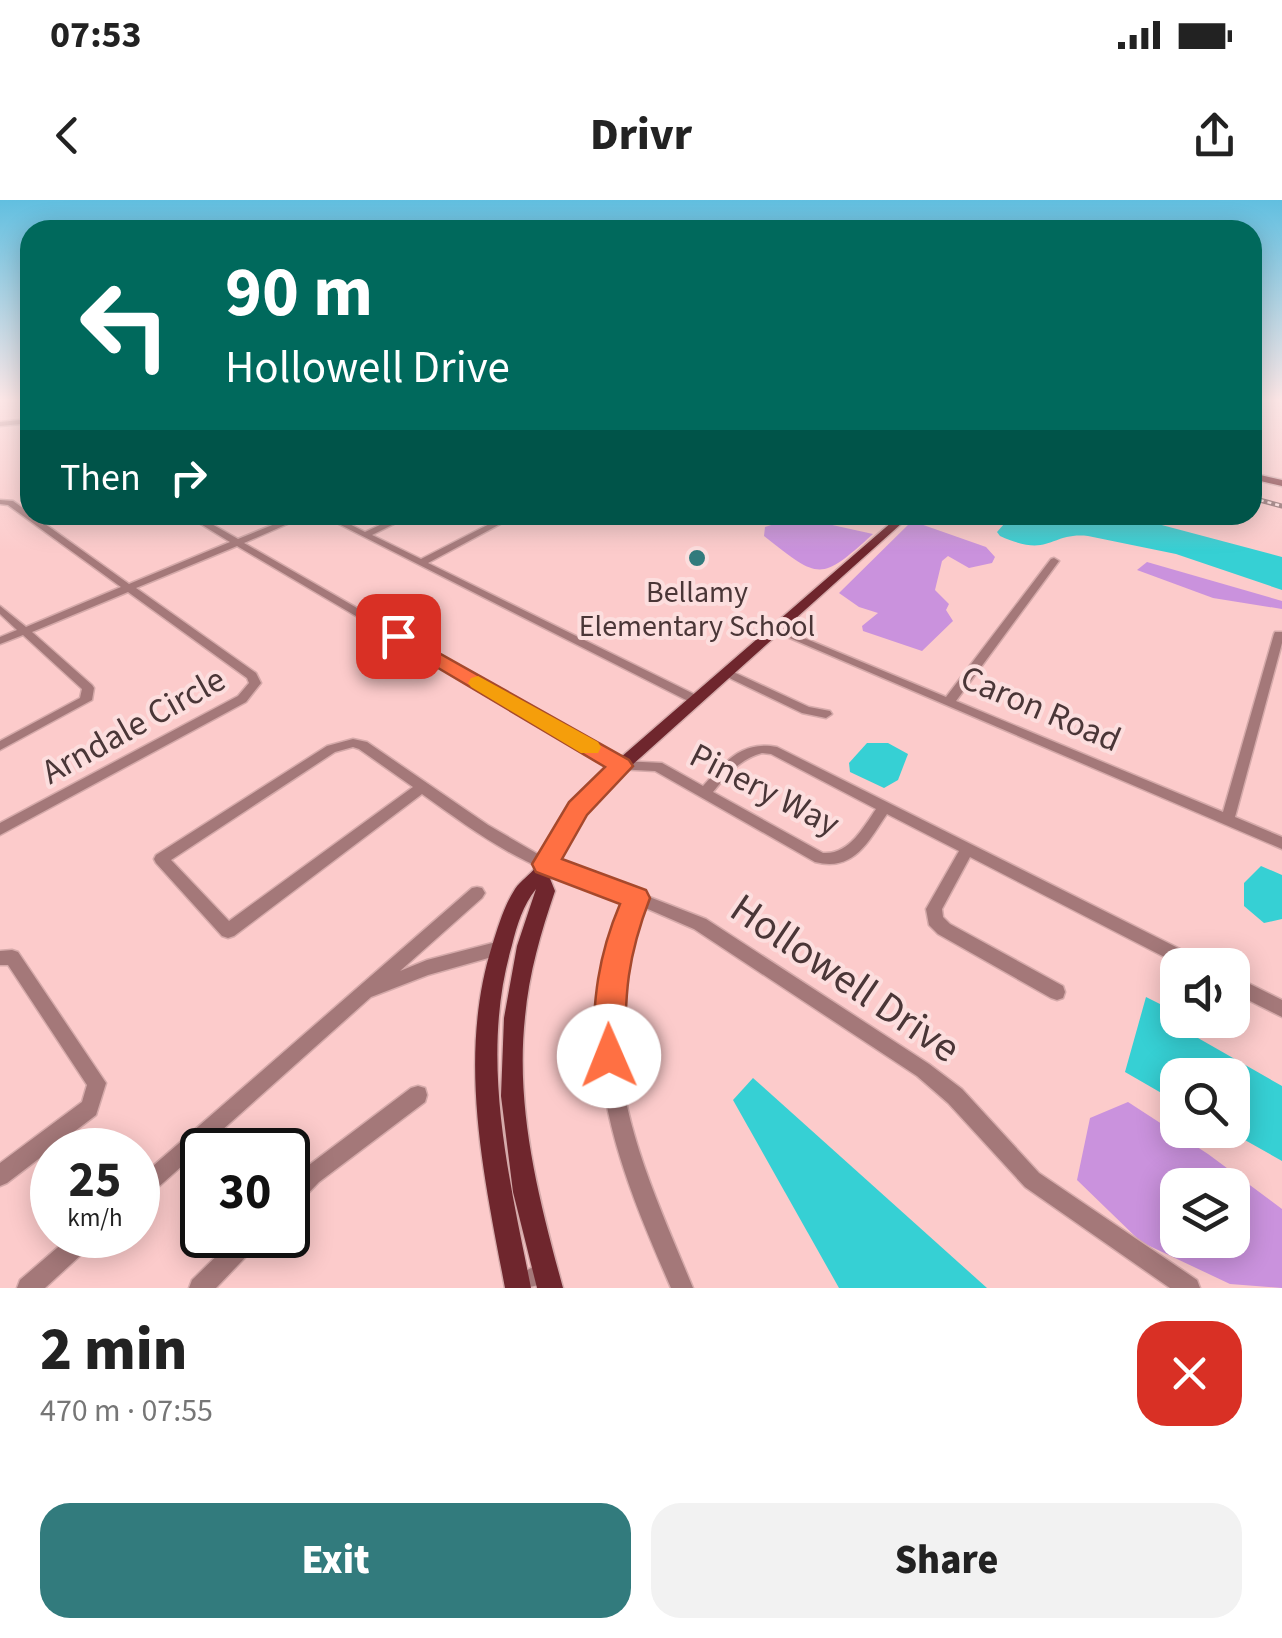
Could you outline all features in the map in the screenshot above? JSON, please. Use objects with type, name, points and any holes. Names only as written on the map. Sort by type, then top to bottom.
[{"type":"main road","points":[[517,1288],[485,1099],[486,1024],[500,948],[524,885],[543,870],[578,808],[621,766],[895,525]]},
{"type":"main road","points":[[543,870],[546,891],[527,946],[514,1018],[512,1096],[525,1192],[547,1280]]},
{"type":"street","points":[[41,525],[129,588]]},
{"type":"street","points":[[207,525],[621,766]]},
{"type":"street","points":[[0,641],[280,525]]},
{"type":"street","points":[[345,525],[696,700]]},
{"type":"street","points":[[365,535],[386,525]]},
{"type":"street","points":[[420,562],[493,525]]},
{"type":"street","points":[[950,702],[1054,562]]},
{"type":"street","name":"Arndale Circle","points":[[0,830],[251,690],[252,676],[129,588]]},
{"type":"street","points":[[0,609],[24,631]]},
{"type":"street","name":"Caron Road","points":[[776,630],[1282,843]]},
{"type":"street","name":"Arndale Circle","points":[[0,746],[86,700],[88,688],[24,631]]},
{"type":"street","points":[[1228,819],[1280,634]]},
{"type":"street","points":[[727,673],[806,710],[826,714]]},
{"type":"street","name":"Hollowell Drive","points":[[422,787],[228,932],[161,859],[331,748],[363,745],[543,870],[636,898],[700,924],[924,1070],[955,1096],[1032,1180],[1190,1288]]},
{"type":"street","points":[[704,792],[744,752],[762,748],[885,806]]},
{"type":"street","name":"Pinery Way","points":[[621,766],[657,766],[831,862],[847,857],[885,806],[1163,948]]},
{"type":"street","points":[[968,848],[934,909],[935,920],[944,929],[1056,992]]},
{"type":"street","points":[[160,1173],[476,894]]},
{"type":"street","points":[[636,898],[620,938],[610,981],[606,1028],[611,1085],[644,1202],[682,1288]]},
{"type":"street","points":[[362,994],[427,968],[500,948]]},
{"type":"street","points":[[0,958],[12,957],[97,1083],[89,1108],[0,1176]]},
{"type":"street","points":[[1250,993],[1282,1009]]},
{"type":"street","points":[[310,1177],[418,1095]]},
{"type":"street","points":[[28,1288],[62,1258]]},
{"type":"street","points":[[200,1288],[230,1258]]},
{"type":"street","points":[[517,1288],[547,1280]]},
{"type":"shaded area","points":[[832,525],[873,534],[841,561],[820,570],[797,561],[764,536],[765,527]]},
{"type":"shaded area","points":[[908,525],[923,525],[986,547],[995,557],[992,563],[969,568],[948,556],[942,561],[935,590],[949,604],[946,610],[953,621],[922,651],[863,631],[862,626],[878,613],[859,607],[839,593]]},
{"type":"shaded area","points":[[1147,562],[1282,601],[1282,609],[1213,598],[1137,570]]},
{"type":"shaded area","points":[[1128,1102],[1160,1123],[1160,1148],[1199,1148],[1227,1168],[1160,1168],[1160,1251],[1141,1242],[1077,1180],[1090,1118]]},
{"type":"shaded area","points":[[1250,1185],[1282,1209],[1282,1288],[1230,1284],[1175,1258],[1250,1258]]},
{"type":"water","points":[[1003,525],[1162,525],[1282,557],[1282,590],[1176,554],[1088,536],[1030,545],[997,532]]},
{"type":"water","points":[[867,743],[888,743],[908,754],[898,780],[884,788],[850,772],[849,763]]},
{"type":"water","points":[[1261,866],[1282,875],[1282,919],[1264,923],[1244,906],[1244,883]]},
{"type":"water","points":[[1146,997],[1160,1004],[1160,1038],[1198,1038],[1233,1058],[1160,1058],[1160,1092],[1125,1072]]},
{"type":"water","points":[[1250,1068],[1282,1086],[1282,1161],[1250,1143]]},
{"type":"water","points":[[753,1078],[987,1288],[839,1288],[733,1100]]},
{"type":"railway","points":[[1262,501],[1282,506]]},
{"type":"slow traffic","points":[[478,683],[589,747]]},
{"type":"place","name":"Bellamy Elementary School","points":[[697,558]]},
{"type":"route","points":[[398,636],[621,766],[578,808],[546,864],[636,898],[620,938],[610,981],[606,1028],[609,1056]]}]
